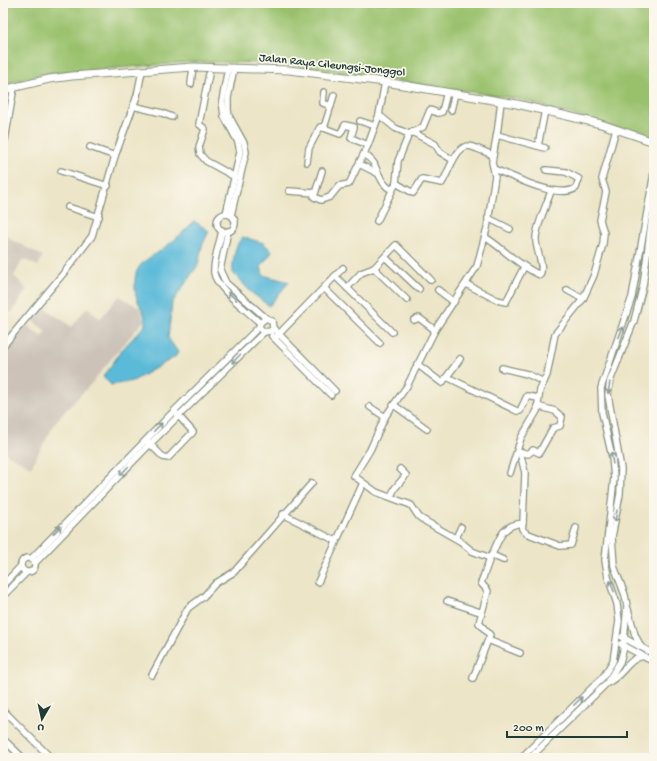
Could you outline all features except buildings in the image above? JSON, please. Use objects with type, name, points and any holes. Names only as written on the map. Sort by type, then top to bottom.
[{"type":"main road","name":"Jalan Raya Cileungsi-Jonggol","points":[[3,90],[72,76],[193,67],[289,70],[385,82],[501,101],[545,110],[616,129],[654,142]]},
{"type":"street","points":[[191,84],[193,67]]},
{"type":"street","points":[[228,215],[240,152],[238,142],[224,116],[222,101],[231,68]]},
{"type":"street","points":[[228,215],[246,152],[244,142],[229,116],[228,98],[231,68]]},
{"type":"street","points":[[3,346],[90,240],[99,217],[115,156],[134,106],[142,71]]},
{"type":"street","points":[[209,74],[199,124],[205,129],[200,147],[200,154],[206,161],[235,177]]},
{"type":"street","points":[[322,171],[315,193],[315,199],[328,199],[339,186],[349,184],[365,154],[379,115],[385,82]]},
{"type":"street","points":[[5,140],[14,87]]},
{"type":"street","points":[[324,92],[322,103],[331,106]]},
{"type":"street","points":[[377,221],[396,183],[398,161],[410,133],[423,127],[430,110],[438,113],[442,112],[447,92]]},
{"type":"street","points":[[451,110],[456,93]]},
{"type":"street","points":[[324,128],[334,95]]},
{"type":"street","points":[[501,101],[492,162],[495,176],[485,237],[477,266],[435,330],[407,386],[385,417],[370,450],[354,475],[376,492],[391,496],[412,506],[420,518],[456,538],[472,551],[503,560]]},
{"type":"street","points":[[134,106],[172,117]]},
{"type":"street","points":[[538,146],[545,110]]},
{"type":"street","points":[[379,115],[395,128],[435,144],[440,152],[453,160]]},
{"type":"street","points":[[360,120],[375,126]]},
{"type":"street","points":[[307,162],[312,143],[320,127],[340,134],[345,125],[354,127],[351,138],[368,145]]},
{"type":"street","points":[[510,473],[519,452],[521,438],[536,412],[538,398],[547,375],[555,334],[583,300],[594,275],[603,248],[604,233],[600,220],[606,190],[602,179],[616,129]]},
{"type":"street","points":[[497,134],[545,148]]},
{"type":"street","points":[[396,183],[413,194],[422,179],[442,183],[458,151],[466,146],[493,155]]},
{"type":"street","points":[[90,147],[115,156]]},
{"type":"street","points":[[365,154],[375,165],[377,173],[384,186],[392,190]]},
{"type":"street","points":[[359,164],[377,173]]},
{"type":"street","points":[[494,168],[551,191],[566,192],[576,188],[579,180],[566,172],[546,170]]},
{"type":"street","points":[[61,171],[108,186]]},
{"type":"street","points":[[521,758],[609,669],[617,643],[617,604],[608,577],[605,560],[614,478],[612,457],[600,399],[603,382],[632,297],[654,173]]},
{"type":"street","points":[[289,191],[315,193]]},
{"type":"street","points":[[485,237],[498,245],[524,267],[539,275],[541,274],[542,270],[536,247],[536,238],[551,191]]},
{"type":"street","points":[[641,646],[635,635],[612,560],[612,537],[620,494],[621,468],[608,395],[610,380],[634,321],[640,300],[650,242],[654,202]]},
{"type":"street","points":[[68,207],[99,217]]},
{"type":"street","points":[[228,215],[235,222],[232,230],[225,231],[218,226],[218,221],[220,216],[228,215]]},
{"type":"street","points":[[488,218],[510,229]]},
{"type":"street","points":[[33,561],[150,444],[269,331],[272,321],[266,318],[226,283],[222,276],[220,270],[225,231]]},
{"type":"street","points":[[225,231],[214,268],[214,275],[222,287],[260,325],[277,336],[333,393]]},
{"type":"street","points":[[642,241],[650,242]]},
{"type":"street","points":[[347,288],[360,274],[374,268],[396,245],[431,280]]},
{"type":"street","points":[[385,257],[419,289]]},
{"type":"street","points":[[466,284],[497,300],[506,302],[524,267]]},
{"type":"street","points":[[277,336],[343,268]]},
{"type":"street","points":[[374,268],[407,300]]},
{"type":"street","points":[[335,276],[392,332]]},
{"type":"street","points":[[324,288],[380,343]]},
{"type":"street","points":[[438,290],[454,302]]},
{"type":"street","points":[[567,290],[583,300]]},
{"type":"street","points":[[3,596],[26,573],[33,571],[33,561],[146,440],[266,318]]},
{"type":"street","points":[[414,320],[419,318],[435,330]]},
{"type":"street","points":[[417,364],[441,383],[448,377],[460,359]]},
{"type":"street","points":[[502,368],[527,374],[544,382]]},
{"type":"street","points":[[448,377],[519,411],[527,396],[538,398]]},
{"type":"street","points":[[394,405],[427,428]]},
{"type":"street","points":[[519,452],[528,454],[533,450],[539,453],[553,428],[560,426],[562,416],[555,411],[537,406]]},
{"type":"street","points":[[370,407],[385,417]]},
{"type":"street","points":[[146,440],[163,457],[168,458],[193,432],[174,411]]},
{"type":"street","points":[[519,452],[525,473],[522,529],[526,533],[560,546],[572,545],[576,528]]},
{"type":"street","points":[[391,496],[395,488],[406,475],[400,469]]},
{"type":"street","points":[[152,675],[188,608],[203,597],[216,583],[234,572],[283,514],[312,483]]},
{"type":"street","points":[[318,582],[363,483]]},
{"type":"street","points":[[283,514],[336,540]]},
{"type":"street","points":[[473,678],[490,634],[479,624],[480,612],[488,591],[481,583],[491,556],[507,527],[523,522]]},
{"type":"street","points":[[456,538],[462,527]]},
{"type":"street","points":[[3,585],[20,567],[23,560],[33,561]]},
{"type":"street","points":[[20,567],[26,573]]},
{"type":"street","points":[[447,601],[480,612]]},
{"type":"street","points":[[606,684],[620,662],[625,638],[627,606]]},
{"type":"street","points":[[618,636],[625,638],[654,654]]},
{"type":"street","points":[[488,640],[520,653]]},
{"type":"street","points":[[617,643],[624,645],[654,662]]},
{"type":"street","points":[[530,758],[606,684],[616,678],[634,658],[644,656]]},
{"type":"street","points":[[3,710],[51,758]]},
{"type":"street","points":[[3,739],[23,758]]},
{"type":"street","points":[[538,740],[543,745]]},
{"type":"shaded area","points":[[3,232],[12,240],[43,256],[38,266],[23,259],[14,276],[27,289],[12,313],[3,308]]},
{"type":"shaded area","points":[[119,296],[140,308],[144,321],[90,385],[56,421],[31,467],[3,452],[3,341],[22,321],[42,337],[46,331],[31,320],[42,306],[72,327],[87,307],[100,319]]},
{"type":"green space","points":[[3,3],[654,3],[654,139],[519,99],[278,63],[194,62],[42,74],[3,85]]},
{"type":"water","points":[[194,221],[209,231],[202,246],[198,265],[172,303],[168,338],[178,352],[175,357],[133,381],[111,385],[103,377],[122,350],[145,325],[144,315],[135,294],[135,277],[137,271],[148,258],[172,242]]},
{"type":"water","points":[[243,237],[264,243],[272,252],[261,266],[263,275],[289,282],[269,306],[252,293],[233,273],[236,248]]}]
